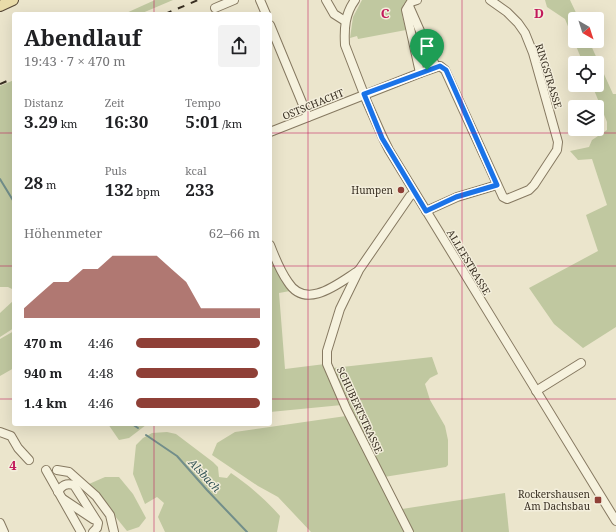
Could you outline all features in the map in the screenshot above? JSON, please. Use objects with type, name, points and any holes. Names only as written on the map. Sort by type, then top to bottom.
[{"type":"main road","points":[[0,6],[14,0]]},
{"type":"street","points":[[215,8],[234,0]]},
{"type":"street","points":[[260,0],[265,12]]},
{"type":"street","points":[[326,0],[334,14],[345,21]]},
{"type":"street","name":"ALLEESTRASSE","points":[[355,0],[348,11],[345,21],[345,45],[382,138],[616,521]]},
{"type":"street","points":[[407,7],[417,0]]},
{"type":"street","name":"RINGSTRASSE","points":[[490,0],[507,12],[525,33],[533,53],[558,142],[557,150],[553,158],[529,190],[507,199],[503,197],[497,185]]},
{"type":"street","points":[[407,7],[436,67],[440,66],[446,70],[497,185],[456,197],[426,211]]},
{"type":"street","points":[[407,7],[420,73]]},
{"type":"street","points":[[272,30],[308,117]]},
{"type":"street","name":"OSTSCHACHT","points":[[272,131],[436,67]]},
{"type":"street","name":"SCHUBERTSTRASSE","points":[[408,532],[346,408],[327,364],[327,351],[340,309],[359,270],[410,196],[415,193]]},
{"type":"street","name":"SCHUBERTSTRASSE","points":[[272,249],[288,283],[301,294],[315,295],[323,292],[359,270]]},
{"type":"street","points":[[536,390],[581,363]]},
{"type":"street","points":[[0,432],[11,436],[18,448],[29,460]]},
{"type":"street","points":[[46,470],[80,530]]},
{"type":"street","points":[[57,470],[69,472],[96,496],[110,516],[114,532]]},
{"type":"street","points":[[59,495],[61,487],[68,483],[74,485],[97,521],[97,528],[93,532]]},
{"type":"street","points":[[76,488],[80,530]]},
{"type":"street","points":[[59,495],[97,521]]},
{"type":"street","points":[[70,513],[85,503]]},
{"type":"street","points":[[0,522],[4,532]]},
{"type":"green space","points":[[155,0],[173,0],[145,12],[128,12]]},
{"type":"green space","points":[[362,0],[408,0],[403,6],[402,10],[406,30],[358,39],[357,36],[350,38],[353,17]]},
{"type":"green space","points":[[545,0],[570,0],[576,12],[568,12],[568,26],[565,19],[547,7]]},
{"type":"green space","points":[[577,48],[592,48],[596,56],[580,56]]},
{"type":"green space","points":[[604,74],[613,94],[616,94],[616,327],[583,348],[554,324],[529,288],[598,251],[586,215],[607,205],[592,159],[578,160],[570,151],[589,147],[592,140],[598,136],[604,136],[604,132],[607,130],[607,122],[604,115],[604,100],[598,100],[595,92],[604,92]]},
{"type":"green space","points":[[12,81],[12,289],[8,287],[0,287],[0,86]]},
{"type":"green space","points":[[272,258],[290,291],[279,293],[285,369],[325,364],[342,405],[272,412]]},
{"type":"green space","points":[[12,302],[12,329],[0,337],[0,313]]},
{"type":"green space","points":[[12,332],[12,369],[0,376],[0,339]]},
{"type":"green space","points":[[432,357],[438,374],[430,378],[425,384],[430,400],[445,426],[448,440],[448,465],[446,467],[384,477],[333,368]]},
{"type":"green space","points":[[346,416],[404,532],[311,532],[278,497],[258,486],[212,455],[217,443],[235,432]]},
{"type":"green space","points":[[109,426],[145,426],[129,438],[119,440]]},
{"type":"green space","points":[[167,432],[176,434],[213,462],[218,467],[219,477],[227,478],[231,473],[263,499],[280,516],[277,532],[165,532],[158,517],[164,503],[157,497],[145,504],[133,474],[136,445],[143,438],[152,433]]},
{"type":"green space","points":[[105,477],[119,477],[133,494],[146,518],[139,527],[127,531],[89,484]]},
{"type":"green space","points":[[505,493],[509,532],[413,532],[402,509]]},
{"type":"waterway","name":"Alsbach","points":[[0,179],[12,199]]},
{"type":"waterway","name":"Alsbach","points":[[146,435],[177,456],[247,532]]},
{"type":"railway","points":[[170,12],[198,0]]},
{"type":"railway","points":[[0,84],[12,79]]},
{"type":"place","name":"Humpen","points":[[401,190]]},
{"type":"place","name":"Rockershausen Am Dachsbau","points":[[598,500]]},
{"type":"route","points":[[440,66],[446,70],[497,185],[456,197],[426,211],[382,138],[364,94],[427,70],[440,66]]}]
